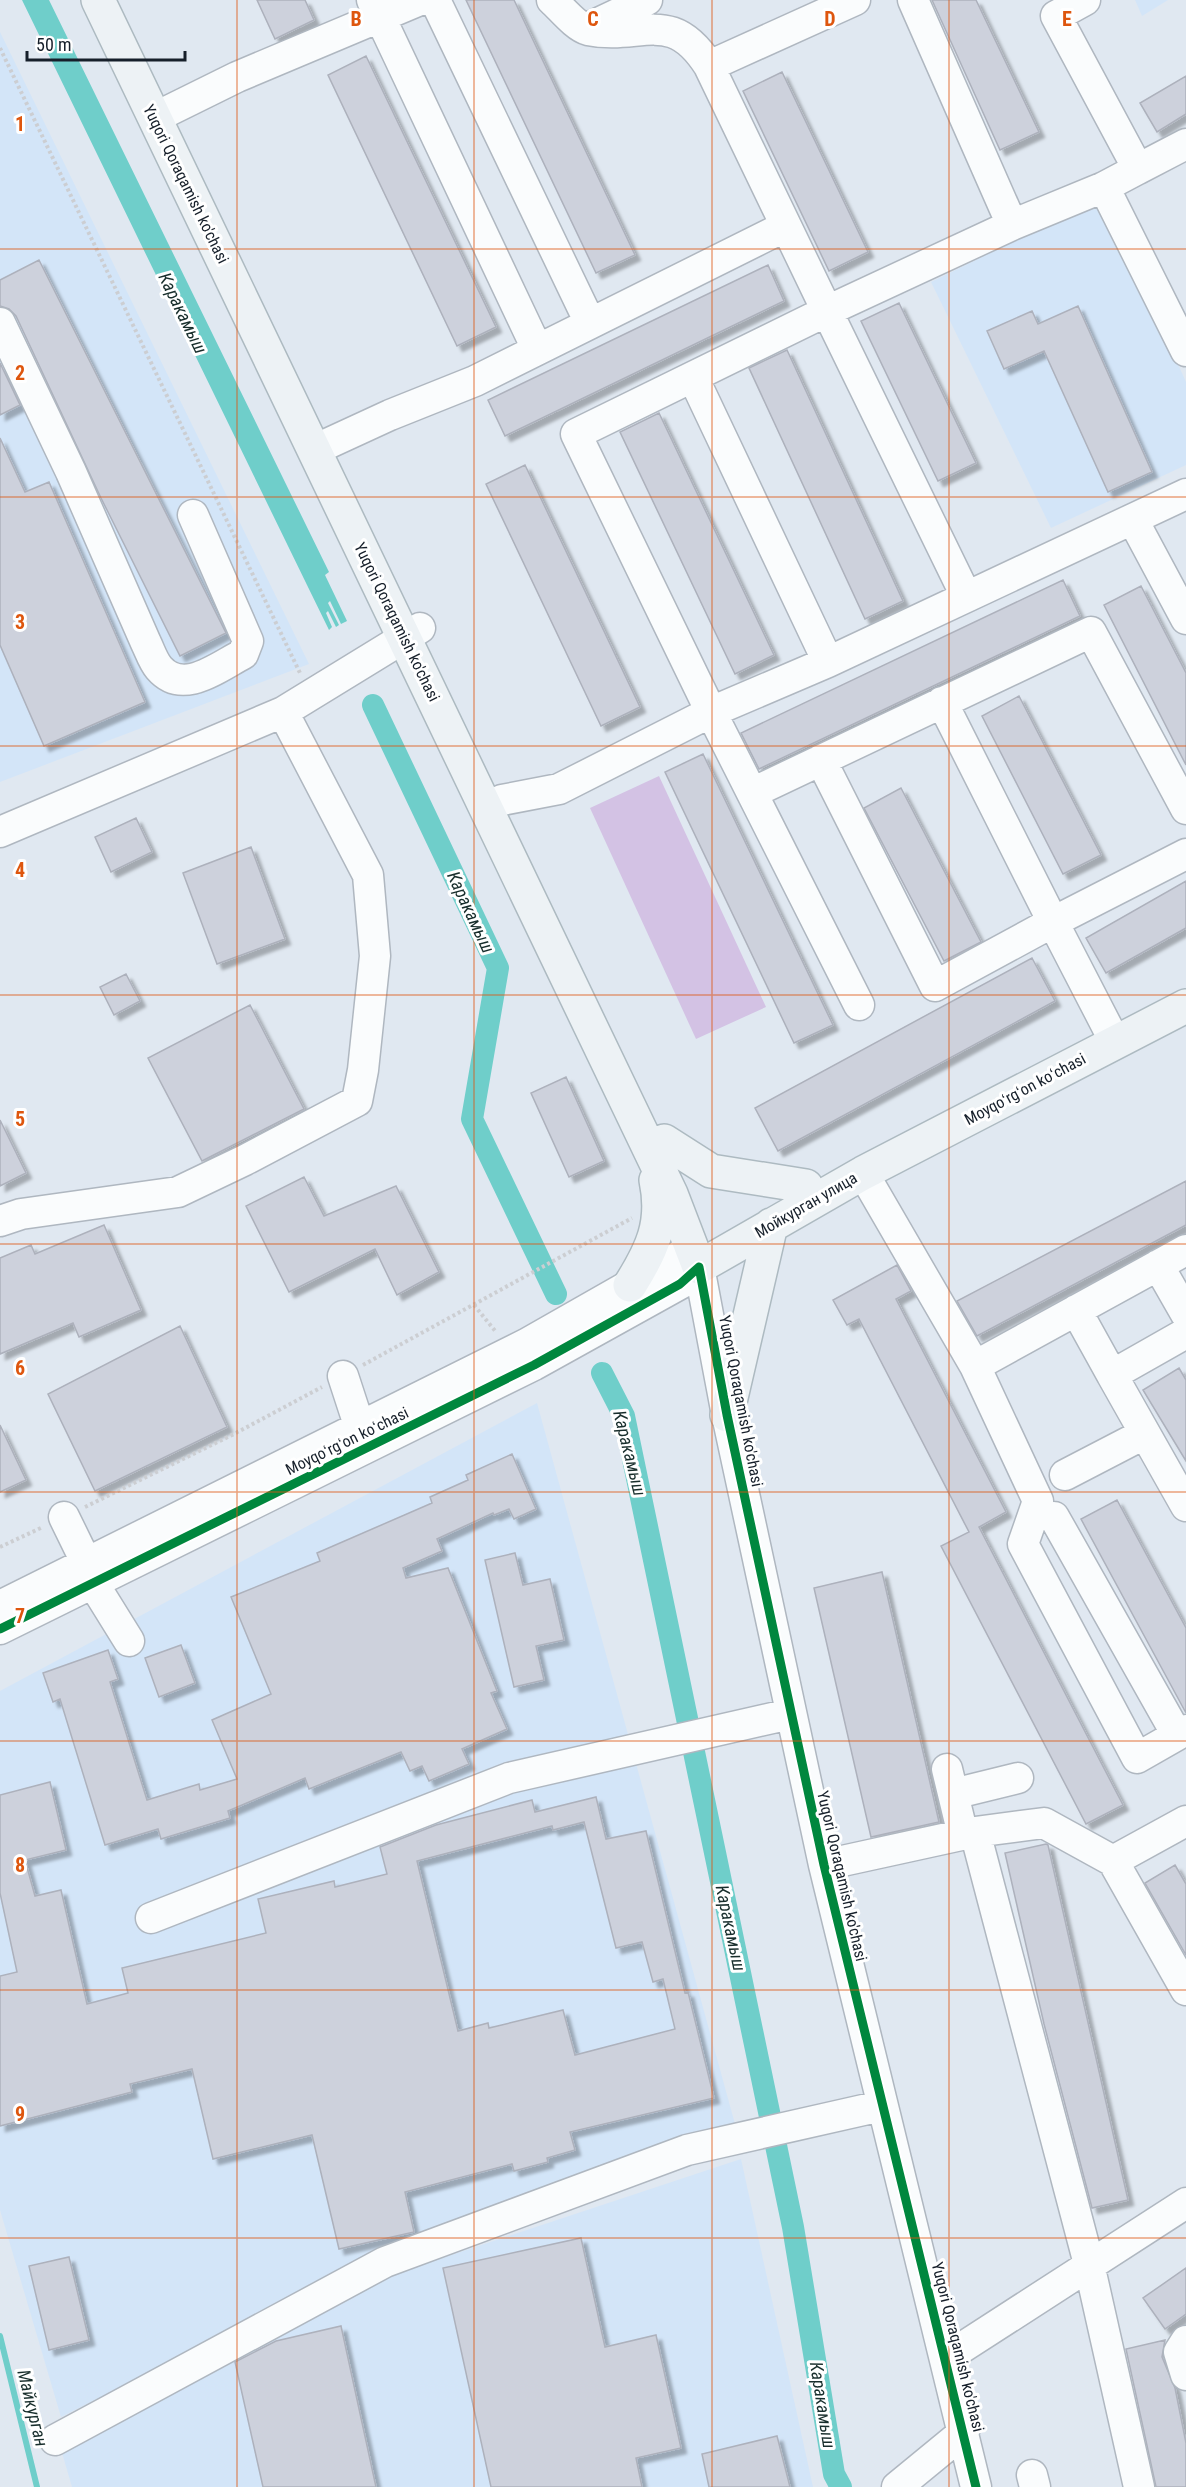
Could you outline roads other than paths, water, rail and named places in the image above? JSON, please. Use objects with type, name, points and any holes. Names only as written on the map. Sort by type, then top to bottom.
[{"type":"main road","name":"Yuqori Qoraqamish ko'chasi","points":[[98,0],[164,113],[656,1144],[671,1194],[700,1250]]},
{"type":"main road","name":"Yuqori Qoraqamish ko'chasi","points":[[122,0],[164,113]]},
{"type":"main road","name":"Moyqoʻrgʻon koʻchasi","points":[[863,1173],[1186,1006]]},
{"type":"main road","points":[[624,1297],[651,1252],[657,1229],[656,1144],[711,1171],[806,1186]]},
{"type":"main road","name":"Мойкурган улица","points":[[700,1250],[806,1186],[863,1173]]},
{"type":"main road","name":"Мойкурган улица","points":[[700,1250],[771,1225],[863,1173]]},
{"type":"main road","points":[[727,1415],[771,1225]]},
{"type":"street","points":[[164,113],[377,9],[420,0]]},
{"type":"street","points":[[435,0],[590,323]]},
{"type":"street","points":[[552,0],[585,30],[632,31],[663,28],[671,31],[695,48],[708,66],[966,596]]},
{"type":"street","points":[[585,30],[647,0]]},
{"type":"street","points":[[708,66],[855,0]]},
{"type":"street","points":[[913,0],[1012,225]]},
{"type":"street","points":[[1085,0],[1051,8],[1138,169]]},
{"type":"street","points":[[377,9],[537,349]]},
{"type":"street","points":[[859,1005],[711,712],[576,434],[827,311],[1012,225],[1104,187],[1186,144]]},
{"type":"street","points":[[1104,187],[1186,351]]},
{"type":"street","points":[[323,446],[475,381],[786,226]]},
{"type":"street","points":[[0,323],[71,472],[159,668],[176,678],[192,681],[243,654],[248,640],[193,516]]},
{"type":"street","points":[[693,377],[828,662]]},
{"type":"street","points":[[494,804],[559,789],[711,712],[828,662],[1186,494]]},
{"type":"street","points":[[1133,520],[1186,619]]},
{"type":"street","points":[[752,793],[1091,632],[1186,808]]},
{"type":"street","points":[[0,832],[283,712],[412,633]]},
{"type":"street","points":[[942,702],[1115,1042]]},
{"type":"street","points":[[0,1221],[21,1214],[178,1192],[245,1160],[357,1101],[363,1070],[375,956],[368,875],[283,712]]},
{"type":"street","points":[[821,760],[935,986],[1186,854]]},
{"type":"street","points":[[863,1173],[975,1366],[1038,1501],[1023,1544],[1137,1758],[1181,1733],[1054,1517]]},
{"type":"street","name":"Moyqoʻrgʻon koʻchasi","points":[[0,1629],[89,1573],[359,1425],[624,1297],[700,1250]]},
{"type":"street","name":"Yuqori Qoraqamish ko'chasi","points":[[700,1250],[727,1415],[790,1714],[881,2106],[946,2358],[976,2487]]},
{"type":"street","points":[[975,1366],[1186,1250]]},
{"type":"street","points":[[1158,1265],[1186,1314]]},
{"type":"street","points":[[1076,1310],[1186,1506]]},
{"type":"street","points":[[1112,1375],[1186,1333]]},
{"type":"street","name":"Moyqoʻrgʻon koʻchasi","points":[[0,1606],[89,1573],[520,1348]]},
{"type":"street","points":[[343,1376],[359,1425]]},
{"type":"street","points":[[1065,1475],[1144,1434]]},
{"type":"street","points":[[64,1517],[89,1573],[129,1641]]},
{"type":"street","points":[[152,1918],[509,1778],[790,1714]]},
{"type":"street","points":[[1018,1778],[950,1781],[969,1833],[1089,2264],[1140,2487]]},
{"type":"street","points":[[1113,1861],[1186,1821]]},
{"type":"street","points":[[824,1865],[969,1833],[1044,1823],[1113,1861],[1186,1990]]},
{"type":"street","points":[[54,2440],[385,2262],[687,2150],[881,2106]]},
{"type":"street","points":[[946,2358],[1186,2203]]},
{"type":"street","points":[[1186,2341],[1179,2352],[1186,2375]]},
{"type":"street","points":[[897,2487],[964,2432]]},
{"type":"water","points":[[22,0],[49,0],[329,572],[325,575],[347,621],[341,624],[330,601],[328,603],[339,625],[336,627],[328,611],[326,613],[332,627],[329,630]]},
{"type":"waterway","name":"Каракамыш","points":[[373,705],[498,968],[472,1119],[556,1294]]},
{"type":"waterway","name":"Каракамыш","points":[[602,1373],[624,1416],[793,2227],[834,2474],[841,2487]]},
{"type":"waterway","name":"Майкурган","points":[[0,2336],[37,2487]]}]
